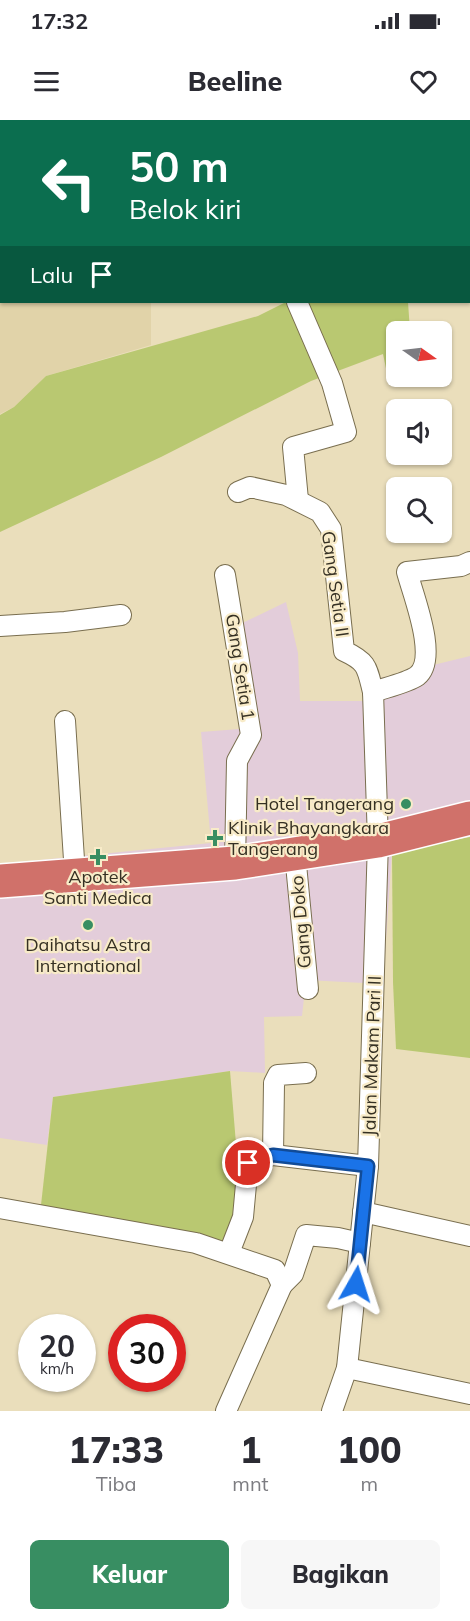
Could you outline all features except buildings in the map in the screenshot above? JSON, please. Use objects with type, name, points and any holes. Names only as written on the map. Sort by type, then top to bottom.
[{"type":"highway","points":[[0,881],[235,863],[378,841],[470,818]]},
{"type":"street","points":[[297,303],[332,383],[346,432],[293,447],[298,500]]},
{"type":"street","name":"Gang Setia II","points":[[237,492],[250,488],[286,495],[320,512],[331,529],[344,651],[361,659],[368,672],[372,692],[378,841]]},
{"type":"street","points":[[372,692],[416,677],[424,668],[427,648],[407,572],[461,566],[470,562]]},
{"type":"street","name":"Gang Setia 1","points":[[225,575],[251,735],[237,761],[235,863]]},
{"type":"street","points":[[0,626],[121,615]]},
{"type":"street","points":[[64,721],[75,875]]},
{"type":"street","name":"Jalan Makam Pari II","points":[[332,1411],[347,1368],[368,1166],[378,841]]},
{"type":"street","name":"Gang Doko","points":[[295,854],[308,989]]},
{"type":"street","points":[[273,1155],[274,1083],[278,1075],[306,1073]]},
{"type":"street","points":[[229,1253],[243,1217],[248,1163],[273,1155],[368,1166]]},
{"type":"street","points":[[0,1208],[196,1242],[275,1270],[282,1285]]},
{"type":"street","points":[[363,1212],[470,1236]]},
{"type":"street","points":[[226,1411],[282,1285],[293,1274],[306,1235],[360,1242]]},
{"type":"street","points":[[347,1368],[470,1394]]},
{"type":"shaded area","points":[[0,303],[151,303],[151,345],[46,376],[14,407],[0,414]]},
{"type":"shaded area","points":[[286,602],[298,653],[300,701],[369,701],[364,682],[470,656],[470,837],[392,852],[383,984],[306,980],[302,1016],[264,1017],[265,1073],[230,1071],[53,1097],[47,1145],[0,1138],[0,864],[211,843],[201,732],[252,728],[234,627]]},
{"type":"green space","points":[[284,303],[408,303],[409,321],[386,321],[386,368],[383,354],[311,381],[161,457],[0,532],[0,415],[14,407],[46,376],[258,316]]},
{"type":"green space","points":[[470,837],[470,1058],[396,1049],[392,852]]},
{"type":"green space","points":[[230,1071],[242,1217],[225,1243],[41,1205],[53,1097]]},
{"type":"place","name":"Hotel Tangerang","points":[[406,804]]},
{"type":"place","name":"Klinik Bhayangkara Tangerang","points":[[215,838]]},
{"type":"place","name":"Apotek Santi Medica","points":[[98,857]]},
{"type":"place","name":"Daihatsu Astra International","points":[[88,925]]},
{"type":"route","points":[[248,1163],[273,1155],[368,1166],[356,1284]]}]
